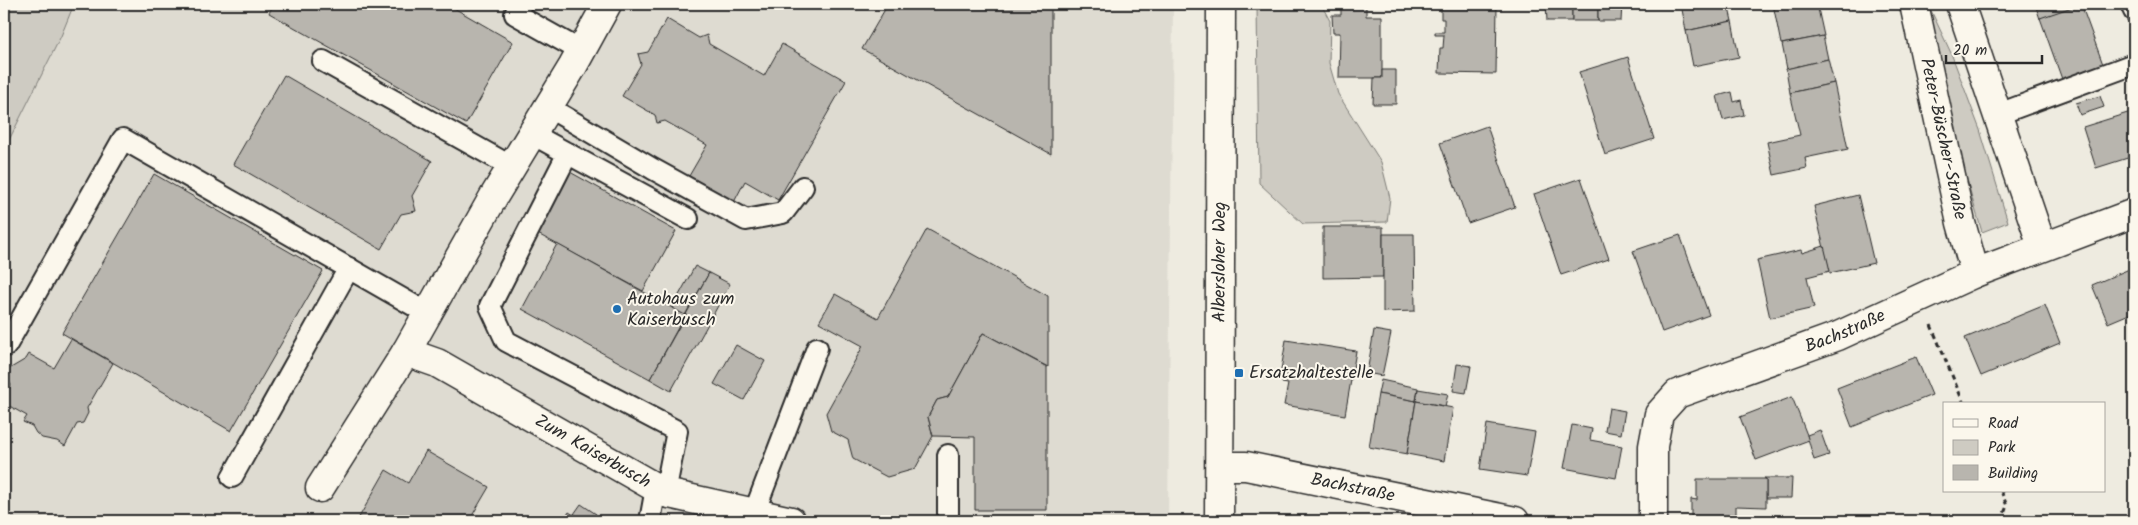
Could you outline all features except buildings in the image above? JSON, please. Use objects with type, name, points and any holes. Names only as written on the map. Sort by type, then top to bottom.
[{"type":"street","points":[[320,488],[406,352],[512,166],[581,51],[606,4]]},
{"type":"street","name":"Albersloher Weg","points":[[1219,521],[1220,4]]},
{"type":"street","name":"Peter-Büscher-Straße","points":[[1914,4],[1960,223],[1975,272]]},
{"type":"street","points":[[1960,4],[2042,246]]},
{"type":"street","name":"Bachstraße","points":[[1653,521],[1653,446],[1659,414],[1677,394],[1838,336],[1975,272],[2134,213]]},
{"type":"street","name":"Zum Kaiserbusch","points":[[406,352],[437,362],[661,491],[791,521]]},
{"type":"street","name":"Bachstraße","points":[[1220,466],[1246,466],[1515,521]]},
{"type":"lane","points":[[521,4],[515,14],[581,51]]},
{"type":"lane","points":[[2131,4],[2134,11]]},
{"type":"lane","points":[[323,61],[512,166]]},
{"type":"lane","points":[[1996,114],[2134,64]]},
{"type":"lane","points":[[548,107],[653,169],[746,220],[783,213],[803,187]]},
{"type":"lane","points":[[532,134],[688,219]]},
{"type":"lane","points":[[6,346],[123,139],[427,313]]},
{"type":"lane","points":[[568,153],[490,306],[506,341],[677,431],[661,491],[650,521]]},
{"type":"lane","points":[[232,477],[349,268]]},
{"type":"lane","points":[[754,513],[817,348]]},
{"type":"lane","points":[[948,455],[948,521]]},
{"type":"path","points":[[1919,297],[1963,402]]},
{"type":"path","points":[[2001,492],[2007,506],[2001,521]]},
{"type":"shaded area","points":[[74,4],[1173,4],[1168,521],[4,521],[4,150],[61,36]]},
{"type":"green space","points":[[4,4],[74,4],[61,36],[4,150]]},
{"type":"green space","points":[[1257,4],[1321,4],[1330,21],[1329,63],[1338,94],[1381,162],[1390,198],[1387,222],[1303,224],[1259,183]]},
{"type":"green space","points":[[1928,4],[1951,53],[1980,130],[2008,222],[1982,232],[1952,119]]},
{"type":"place","name":"Autohaus zum Kaiserbusch","points":[[617,309]]},
{"type":"place","name":"Ersatzhaltestelle","points":[[1239,373]]}]
